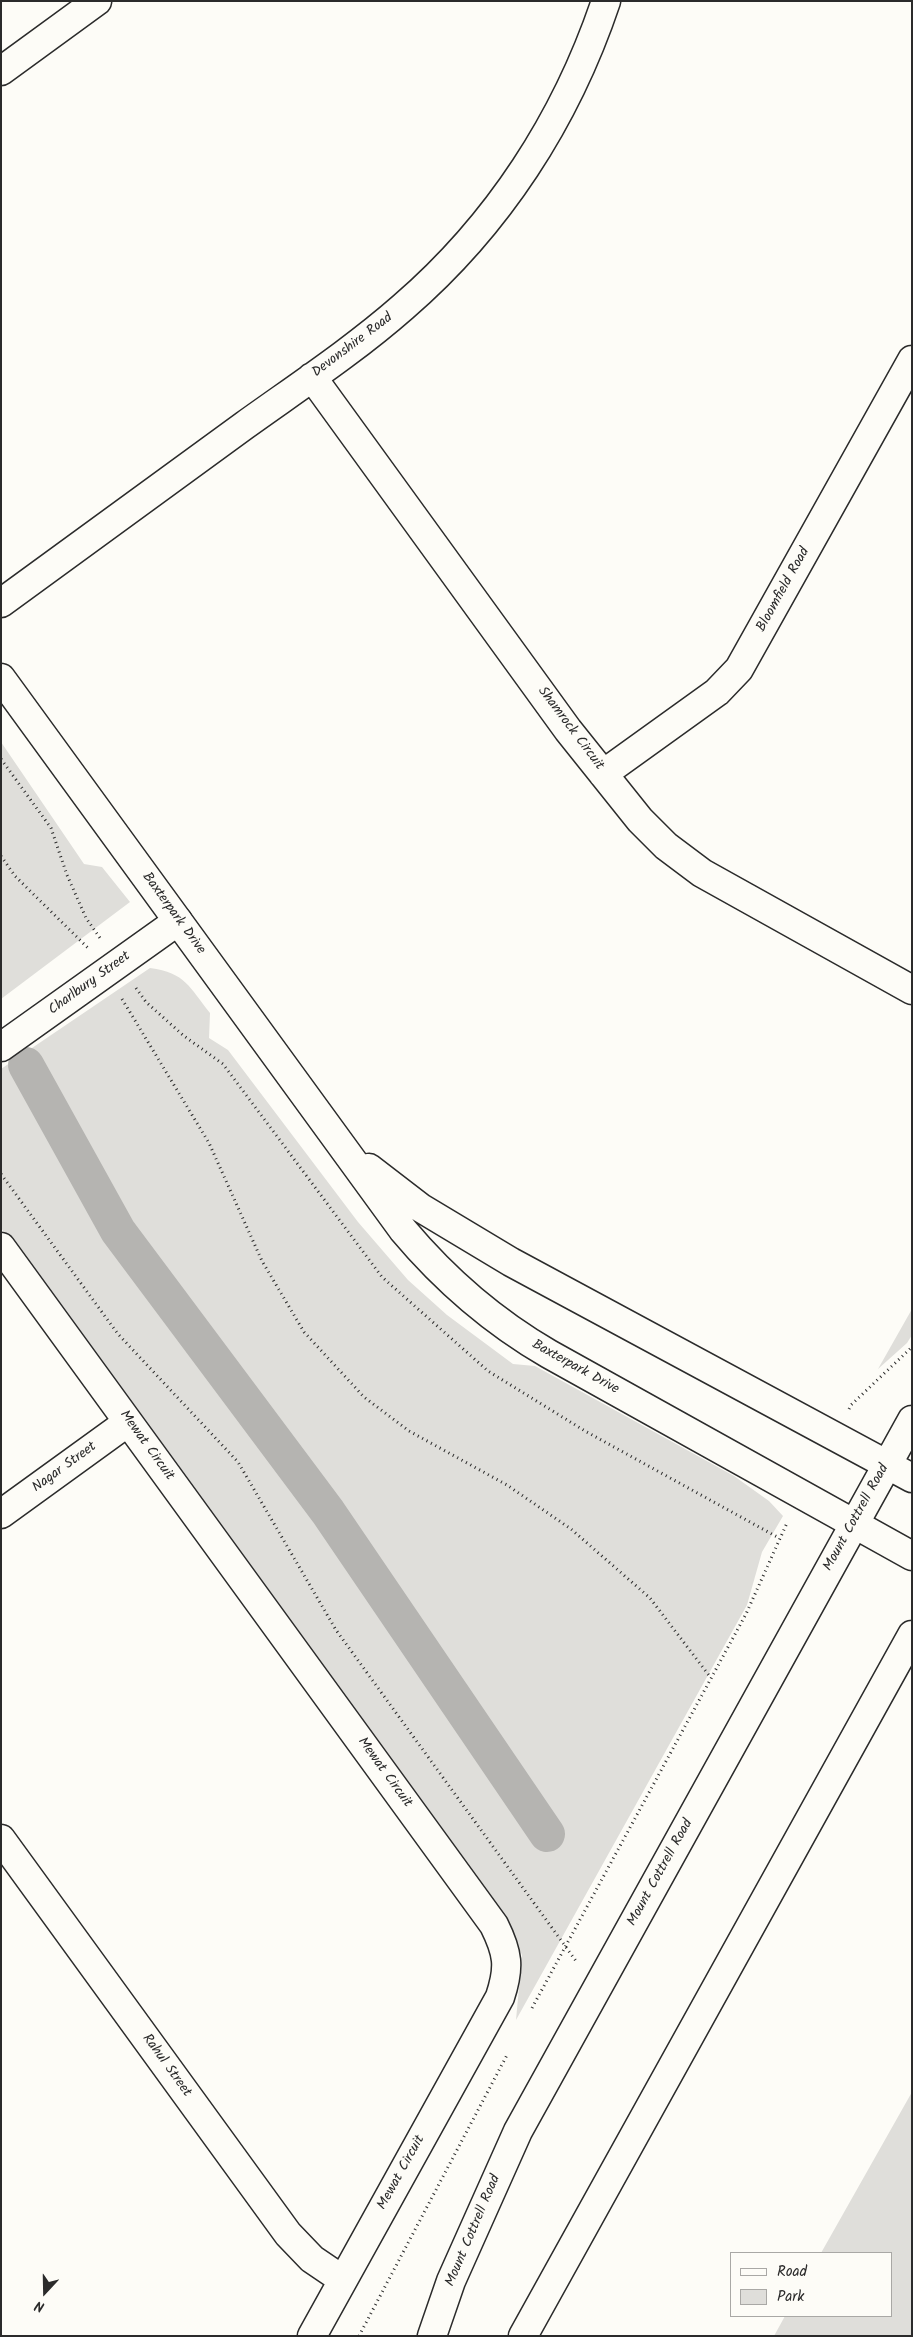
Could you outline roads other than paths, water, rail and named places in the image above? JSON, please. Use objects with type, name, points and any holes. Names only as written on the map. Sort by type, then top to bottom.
[{"type":"street","points":[[1,71],[97,1]]},
{"type":"street","name":"Devonshire Road","points":[[1,603],[378,329],[437,277],[492,216],[534,156],[559,114],[590,48],[606,1]]},
{"type":"street","name":"Bloomfield Road","points":[[603,774],[717,692],[739,669],[912,360]]},
{"type":"street","name":"Shamrock Circuit","points":[[312,377],[568,730],[640,820],[666,846],[702,873],[912,990]]},
{"type":"street","name":"Baxterpark Drive","points":[[1,678],[403,1230],[430,1262],[492,1317],[549,1354],[912,1556]]},
{"type":"street","name":"Charlbury Street","points":[[1,1047],[178,921]]},
{"type":"street","name":"Baxterpark Drive","points":[[346,1151],[421,1208],[511,1262],[912,1478]]},
{"type":"street","name":"Mewat Circuit","points":[[1,1247],[494,1925],[502,1941],[508,1962],[507,1977],[500,1997],[312,2336]]},
{"type":"street","name":"Mount Cottrell Road","points":[[432,2336],[451,2281],[518,2131],[912,1420]]},
{"type":"street","name":"Nagar Street","points":[[1,1514],[128,1422]]},
{"type":"street","points":[[523,2336],[912,1635]]},
{"type":"street","name":"Rahul Street","points":[[1,1839],[288,2234],[312,2259],[343,2280]]},
{"type":"waterway","points":[[26,1065],[118,1231],[328,1512],[547,1834]]}]
